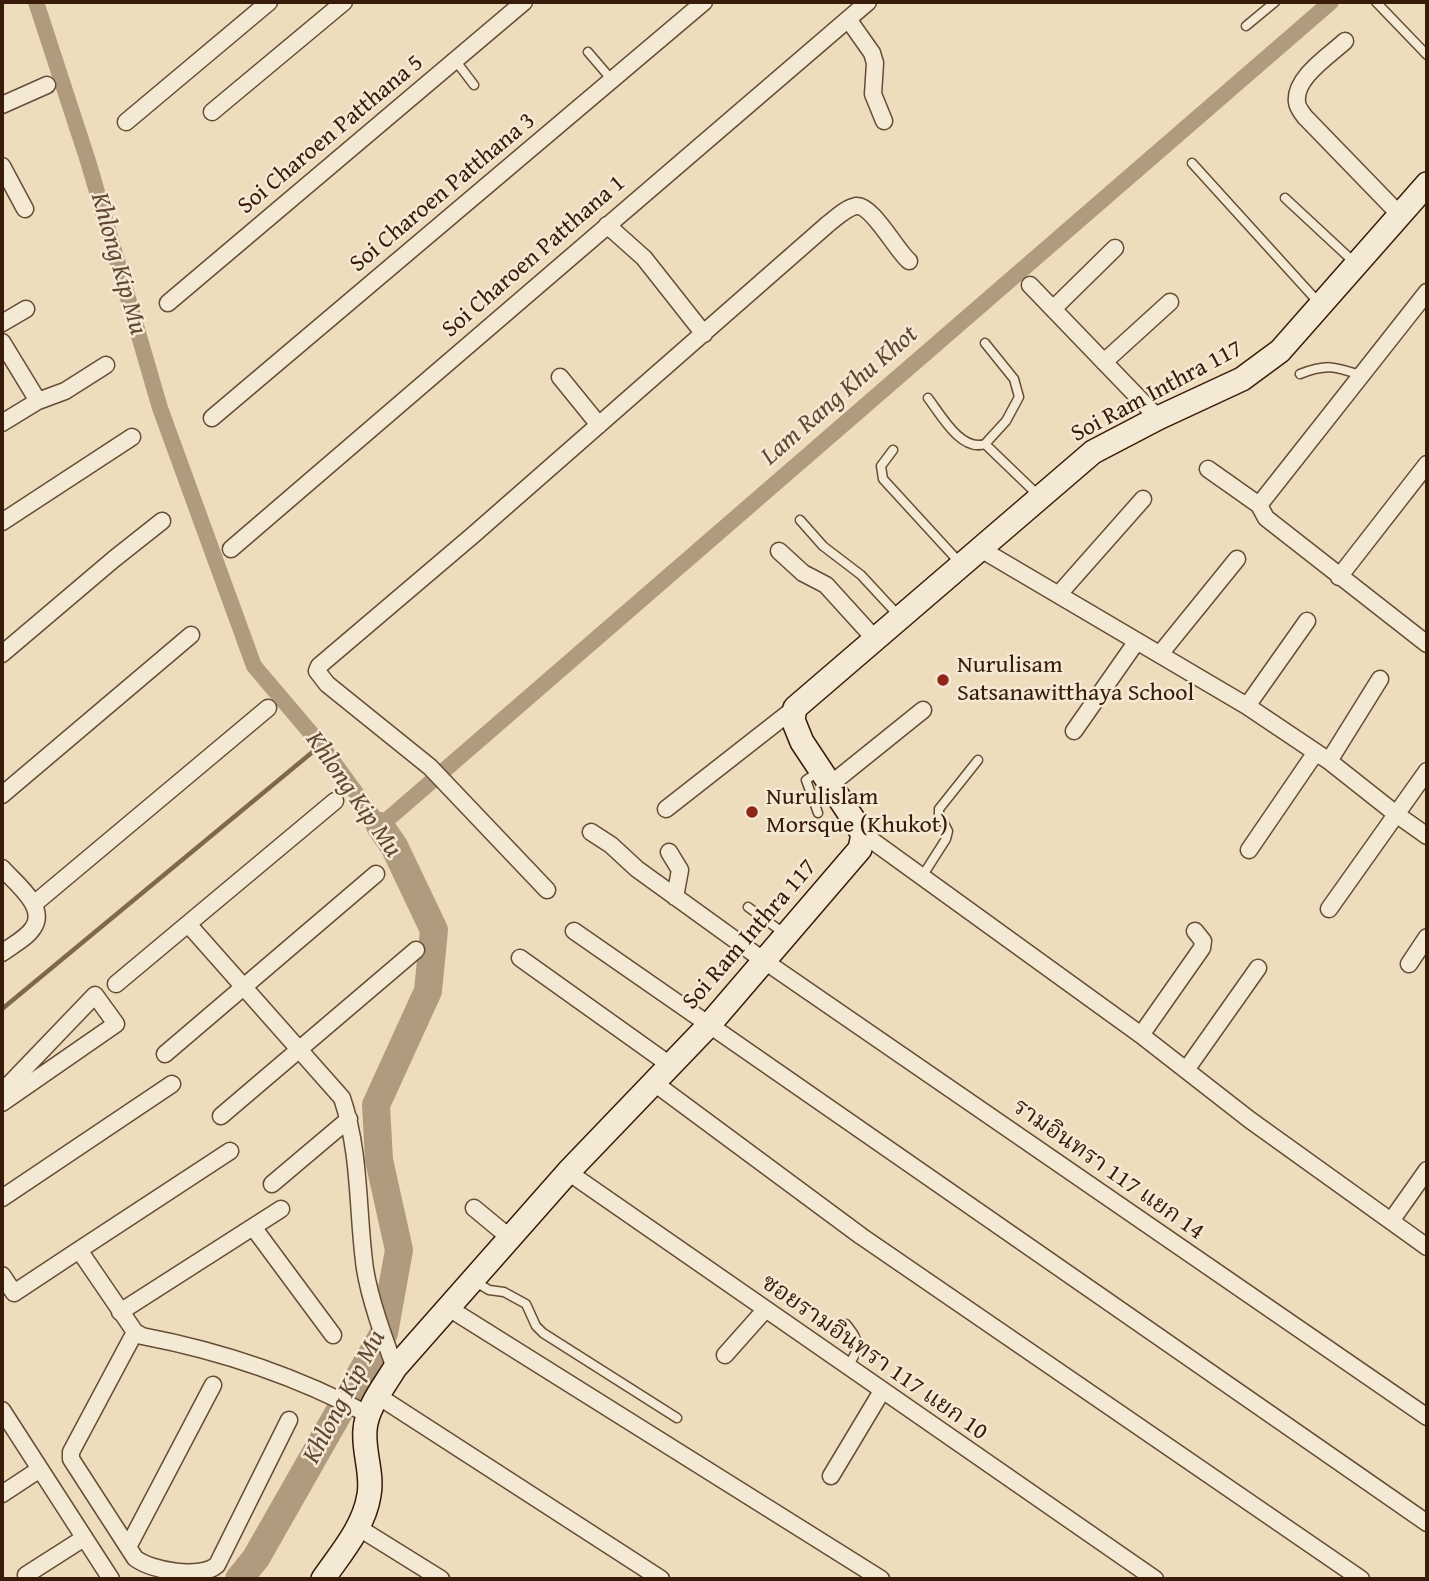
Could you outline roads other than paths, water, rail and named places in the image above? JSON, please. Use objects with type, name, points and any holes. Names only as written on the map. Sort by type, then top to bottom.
[{"type":"street","points":[[126,122],[269,2]]},
{"type":"street","points":[[212,112],[344,2]]},
{"type":"street","name":"Soi Charoen Patthana 5","points":[[168,303],[524,2]]},
{"type":"street","name":"Soi Charoen Patthana 3","points":[[212,418],[704,2]]},
{"type":"street","name":"Soi Charoen Patthana 1","points":[[230,549],[868,2]]},
{"type":"street","points":[[848,19],[872,53],[875,63],[873,94],[884,121]]},
{"type":"street","points":[[1345,41],[1305,78],[1298,90],[1297,103],[1305,117],[1400,215]]},
{"type":"street","points":[[2,105],[47,85]]},
{"type":"street","points":[[2,166],[25,209]]},
{"type":"street","name":"Soi Ram Inthra 117","points":[[795,708],[1093,452],[1242,379],[1265,365],[1427,184]]},
{"type":"street","points":[[547,890],[430,767],[327,684],[317,671],[319,666],[828,224],[857,206],[865,207],[899,253],[909,261]]},
{"type":"street","points":[[607,225],[644,258],[704,334]]},
{"type":"street","points":[[1053,309],[1115,248]]},
{"type":"street","points":[[1030,285],[1158,418]]},
{"type":"street","points":[[1259,505],[1427,292]]},
{"type":"street","points":[[1104,362],[1170,302]]},
{"type":"street","points":[[2,323],[26,309]]},
{"type":"street","points":[[2,342],[38,401]]},
{"type":"street","points":[[2,423],[38,401],[65,391],[106,365]]},
{"type":"street","points":[[560,377],[599,425]]},
{"type":"street","points":[[2,522],[132,437]]},
{"type":"street","points":[[1339,577],[1427,464]]},
{"type":"street","points":[[1208,468],[1259,505],[1266,518],[1427,644]]},
{"type":"street","points":[[1059,594],[1143,499]]},
{"type":"street","points":[[2,654],[162,522]]},
{"type":"street","points":[[979,548],[1247,706],[1322,757],[1427,836]]},
{"type":"street","points":[[779,551],[803,573],[826,585],[875,639]]},
{"type":"street","points":[[1160,654],[1237,559]]},
{"type":"street","points":[[1247,706],[1307,621]]},
{"type":"street","points":[[2,795],[191,635]]},
{"type":"street","points":[[1074,732],[1137,641]]},
{"type":"street","points":[[1249,850],[1380,678]]},
{"type":"street","points":[[34,904],[268,708]]},
{"type":"street","points":[[795,708],[795,730],[863,834],[1141,1035],[1250,1120],[1427,1248]]},
{"type":"street","points":[[666,809],[795,708]]},
{"type":"street","points":[[826,777],[923,710]]},
{"type":"street","points":[[1329,909],[1427,771]]},
{"type":"street","points":[[116,984],[335,801]]},
{"type":"street","name":"รามอินทรา 117 แยก 14","points":[[591,832],[763,960],[1427,1417]]},
{"type":"street","name":"Soi Ram Inthra 117","points":[[323,1579],[359,1528],[369,1496],[366,1405],[391,1359],[447,1307],[568,1172],[709,1025],[860,849],[863,834]]},
{"type":"street","points":[[670,852],[680,870],[675,897]]},
{"type":"street","points":[[2,868],[34,904],[37,916],[33,928],[2,953]]},
{"type":"street","points":[[165,1054],[376,874]]},
{"type":"street","points":[[188,924],[342,1098],[356,1153],[366,1272],[391,1359]]},
{"type":"street","points":[[574,930],[1427,1523]]},
{"type":"street","points":[[1141,1035],[1202,948],[1203,941],[1195,931]]},
{"type":"street","points":[[1409,964],[1427,937]]},
{"type":"street","points":[[221,1116],[416,950]]},
{"type":"street","points":[[520,958],[670,1065]]},
{"type":"street","points":[[1186,1070],[1258,968]]},
{"type":"street","points":[[2,1091],[95,995],[116,1024],[2,1103]]},
{"type":"street","points":[[653,1082],[861,1236],[1361,1579]]},
{"type":"street","points":[[2,1198],[172,1084]]},
{"type":"street","points":[[272,1184],[349,1119]]},
{"type":"street","points":[[2,1275],[8,1297],[230,1151]]},
{"type":"street","points":[[1391,1221],[1427,1170]]},
{"type":"street","name":"ซอยรามอินทรา 117 แยก 10","points":[[568,1172],[1155,1579]]},
{"type":"street","points":[[474,1208],[509,1237]]},
{"type":"street","points":[[120,1312],[281,1209]]},
{"type":"street","points":[[253,1227],[332,1335]]},
{"type":"street","points":[[79,1250],[120,1312],[135,1332],[142,1336],[193,1346],[366,1405],[661,1579]]},
{"type":"street","points":[[447,1307],[881,1579]]},
{"type":"street","points":[[725,1356],[765,1310]]},
{"type":"street","points":[[135,1332],[71,1452],[71,1460],[135,1558],[146,1567],[192,1573],[211,1570],[217,1565],[289,1420]]},
{"type":"street","points":[[128,1547],[214,1385]]},
{"type":"street","points":[[831,1476],[882,1391]]},
{"type":"street","points":[[2,1410],[111,1579]]},
{"type":"street","points":[[2,1494],[40,1469]]},
{"type":"street","points":[[359,1528],[441,1579]]},
{"type":"street","points":[[26,1575],[85,1538]]},
{"type":"lane","points":[[1246,26],[1275,2]]},
{"type":"lane","points":[[1376,2],[1427,55]]},
{"type":"lane","points":[[588,52],[612,80]]},
{"type":"lane","points":[[455,60],[474,85]]},
{"type":"lane","points":[[1192,163],[1321,305]]},
{"type":"lane","points":[[1285,198],[1356,264]]},
{"type":"lane","points":[[928,398],[965,443],[971,446],[985,444],[1006,421],[1019,397],[1014,379],[985,343]]},
{"type":"lane","points":[[1300,374],[1321,366],[1335,366],[1360,375]]},
{"type":"lane","points":[[985,444],[1039,496]]},
{"type":"lane","points":[[892,450],[881,466],[883,479],[961,564]]},
{"type":"lane","points":[[800,520],[823,546],[861,575],[900,618]]},
{"type":"lane","points":[[923,875],[946,839],[948,831],[939,809],[978,760]]},
{"type":"lane","points":[[818,813],[806,780],[826,777]]},
{"type":"lane","points":[[748,907],[785,934]]},
{"type":"lane","points":[[471,1280],[489,1290],[504,1292],[526,1304],[536,1326],[543,1333],[677,1418]]},
{"type":"lane","points":[[846,1324],[859,1343],[847,1368]]},
{"type":"waterway","name":"Lam Rang Khu Khot","points":[[36,2],[88,161],[160,408],[254,666],[321,745],[380,826],[1331,2]]},
{"type":"waterway","points":[[2,1009],[321,745]]},
{"type":"waterway","name":"Khlong Kip Mu","points":[[239,1579],[256,1558],[384,1333],[399,1250],[379,1160],[376,1105],[428,991],[434,930],[394,846],[380,826]]},
{"type":"place","name":"Nurulisam Satsanawitthaya School","points":[[943,680]]},
{"type":"place","name":"Nurulislam Morsque (Khukot)","points":[[752,812]]}]
